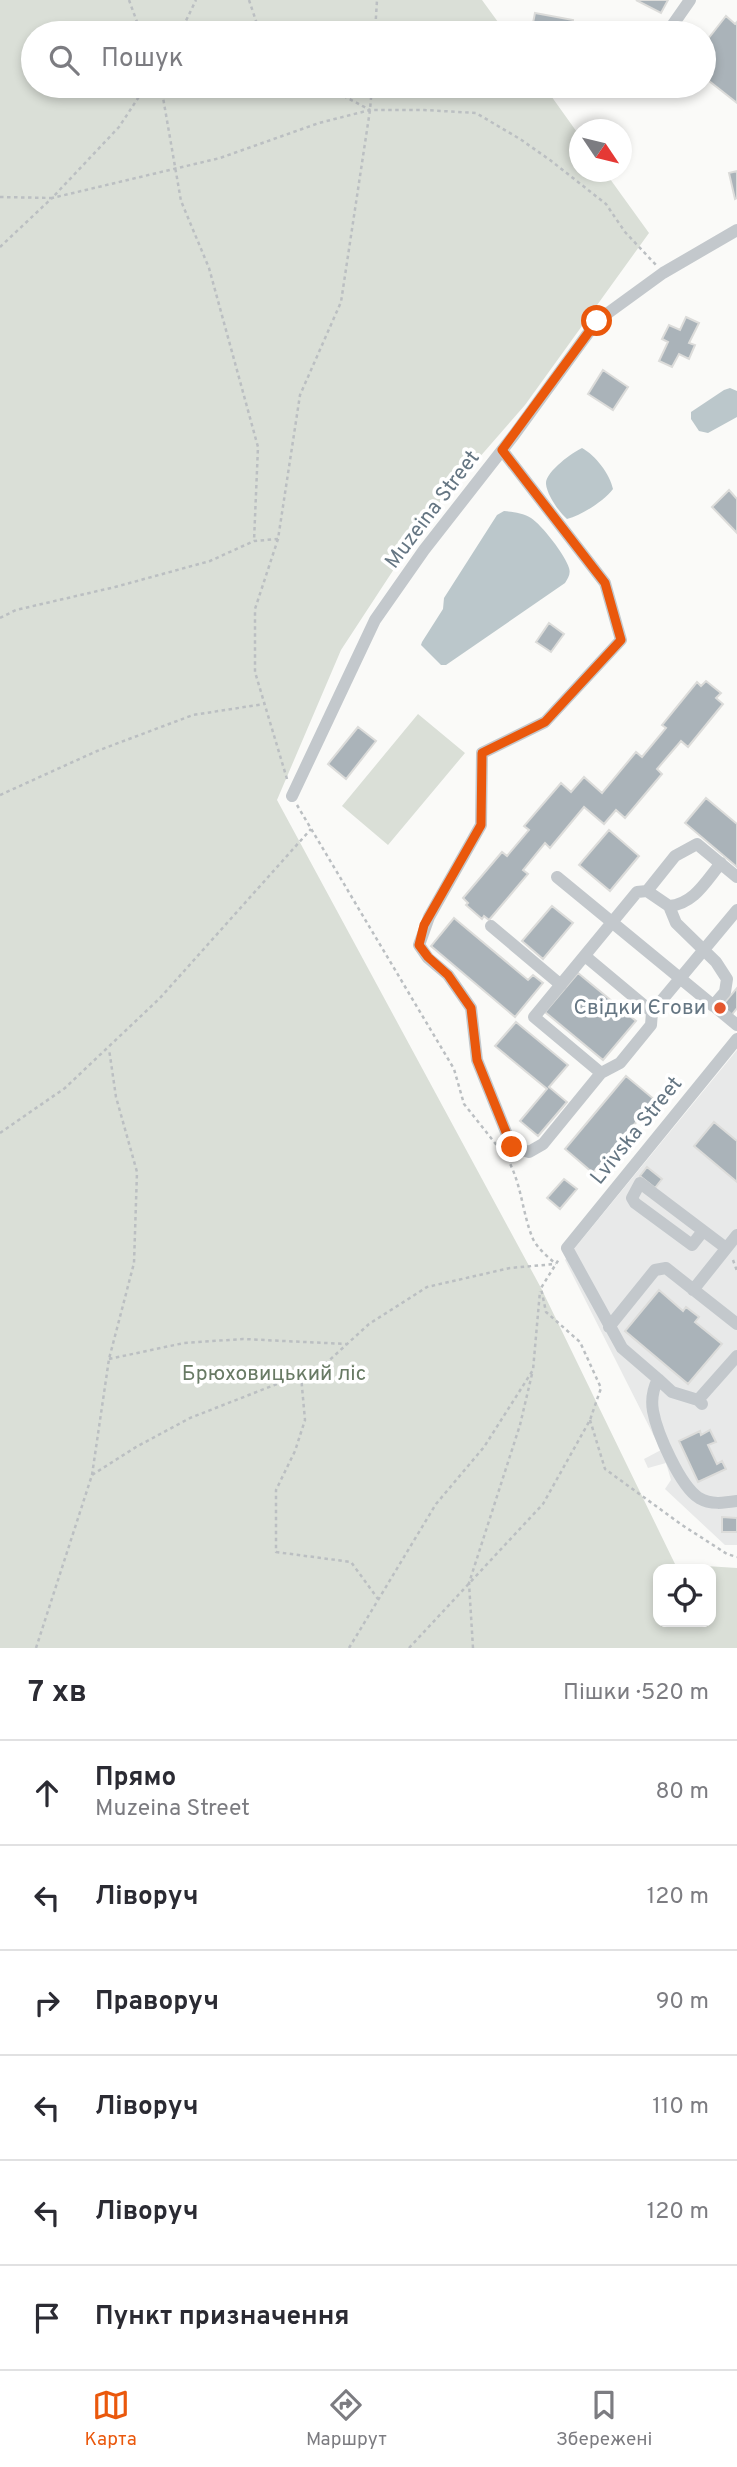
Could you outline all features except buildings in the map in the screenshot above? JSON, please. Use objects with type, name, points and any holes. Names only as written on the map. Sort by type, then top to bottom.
[{"type":"street","points":[[675,21],[690,0]]},
{"type":"street","name":"Muzeina Street","points":[[292,796],[375,620],[424,550],[597,321],[663,273],[737,230]]},
{"type":"street","points":[[502,450],[605,583],[621,640],[545,722],[482,753],[481,825],[424,925],[419,945],[448,975],[471,1008],[477,1060],[512,1147],[529,1152],[543,1144],[601,1073],[620,1063],[651,1025],[652,1012],[737,909]]},
{"type":"street","points":[[646,891],[675,856],[697,844],[737,877]]},
{"type":"street","points":[[669,906],[680,905],[692,898],[721,863]]},
{"type":"street","points":[[557,877],[737,1025]]},
{"type":"street","points":[[601,1073],[534,1017],[637,892],[646,891],[669,906],[676,923],[716,962],[727,979],[725,992],[713,1006]]},
{"type":"street","points":[[491,926],[561,985]]},
{"type":"street","points":[[585,956],[652,1012]]},
{"type":"street","name":"Lvivska Street","points":[[566,1248],[737,1039]]},
{"type":"street","points":[[627,1173],[726,1248]]},
{"type":"street","points":[[640,1183],[633,1193],[635,1203],[692,1245],[703,1231]]},
{"type":"street","points":[[693,1290],[737,1235]]},
{"type":"street","points":[[566,1248],[622,1348],[672,1392],[701,1403],[737,1356]]},
{"type":"street","points":[[609,1327],[655,1270],[666,1268],[737,1324]]},
{"type":"street","points":[[658,1379],[654,1387],[653,1413],[676,1471],[690,1492],[701,1500],[715,1504],[737,1501]]},
{"type":"path","points":[[129,0],[137,21]]},
{"type":"path","points":[[186,21],[196,0]]},
{"type":"path","points":[[249,0],[256,21]]},
{"type":"path","points":[[376,21],[377,0]]},
{"type":"path","points":[[0,247],[52,198],[118,127],[138,98]]},
{"type":"path","points":[[163,98],[181,201],[209,268],[258,447],[254,541]]},
{"type":"path","points":[[348,98],[370,110]]},
{"type":"path","points":[[371,98],[341,302],[300,395],[278,539],[255,609],[255,672],[292,796],[454,1069],[464,1104],[509,1160],[517,1179],[533,1239],[556,1264]]},
{"type":"path","points":[[0,197],[52,198],[220,158],[319,123],[370,110],[476,113],[551,160],[606,204],[625,232],[663,273]]},
{"type":"path","points":[[0,618],[16,610],[210,561],[254,541],[278,539]]},
{"type":"path","points":[[0,795],[97,751],[193,715],[264,704]]},
{"type":"path","points":[[0,1133],[65,1087],[160,998],[311,829]]},
{"type":"path","points":[[36,1648],[92,1475],[109,1359],[134,1263],[137,1172],[116,1097],[108,1047]]},
{"type":"path","points":[[473,1648],[469,1583],[520,1425],[533,1370],[541,1288],[566,1248]]},
{"type":"path","points":[[92,1475],[190,1418],[323,1366],[369,1324],[426,1287],[510,1268],[556,1264]]},
{"type":"path","points":[[409,1648],[542,1504],[590,1420],[601,1388],[580,1342],[546,1312],[541,1288]]},
{"type":"path","points":[[109,1359],[184,1343],[243,1339],[347,1344]]},
{"type":"path","points":[[349,1648],[436,1504],[484,1447],[533,1370]]},
{"type":"path","points":[[301,1375],[305,1420],[295,1451],[276,1490],[276,1552],[351,1562],[379,1599]]},
{"type":"path","points":[[590,1420],[605,1469],[682,1525],[727,1554],[737,1557]]},
{"type":"shaded area","points":[[730,388],[737,391],[737,417],[708,433],[699,431],[691,419],[691,412]]},
{"type":"shaded area","points":[[582,448],[601,466],[613,489],[592,507],[567,519],[551,498],[547,479],[560,463]]},
{"type":"shaded area","points":[[504,511],[528,516],[541,527],[563,556],[569,568],[569,576],[565,583],[446,665],[441,665],[421,645],[422,642],[443,609],[444,598],[497,515]]},
{"type":"shaded area","points":[[737,1050],[737,1545],[725,1545],[665,1489],[671,1480],[666,1463],[648,1468],[644,1459],[661,1450],[565,1260]]},
{"type":"green space","name":"Брюховицький ліс","points":[[0,0],[482,0],[497,21],[21,21],[21,98],[553,98],[569,121],[569,182],[612,182],[649,233],[525,405],[430,514],[341,650],[277,800],[541,1288],[675,1564],[653,1564],[653,1627],[716,1627],[716,1567],[737,1568],[737,1648],[0,1648]]},
{"type":"green space","points":[[418,714],[465,753],[388,845],[342,806]]},
{"type":"place","name":"Свідки Єгови","points":[[720,1008]]},
{"type":"route","points":[[512,1147],[477,1060],[471,1008],[448,975],[419,945],[424,925],[481,825],[482,753],[545,722],[621,640],[605,583],[502,450],[597,321]]}]
